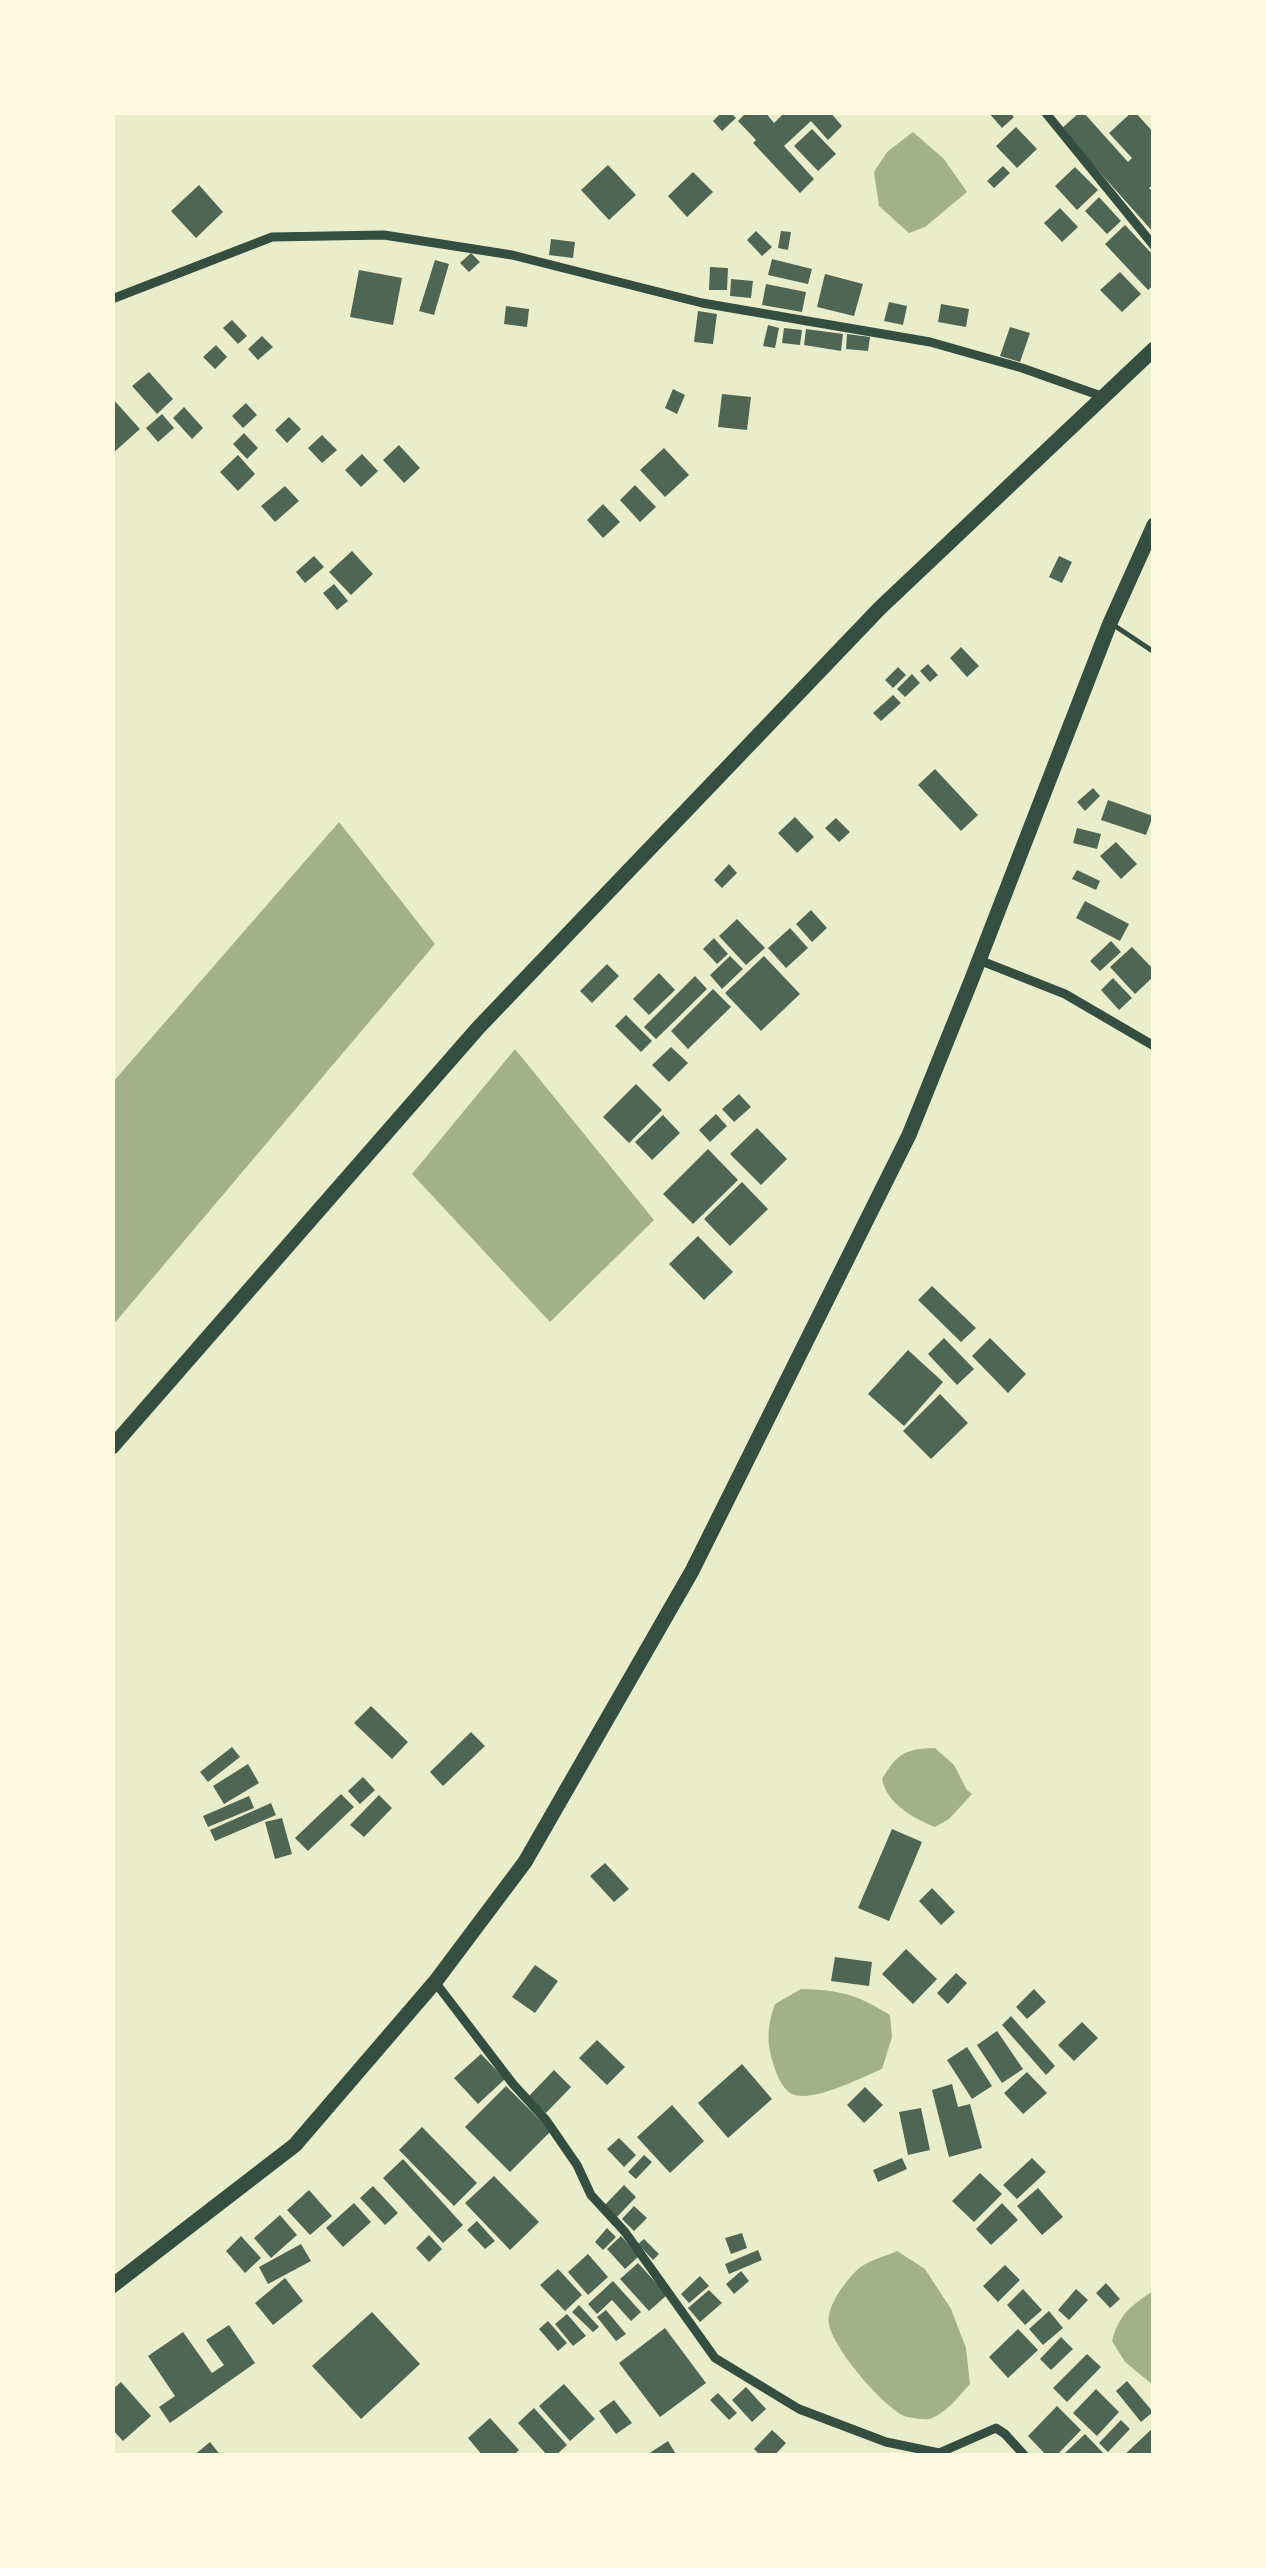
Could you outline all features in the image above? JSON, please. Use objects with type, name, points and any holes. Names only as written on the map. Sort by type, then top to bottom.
[{"type":"highway","points":[[112,1447],[478,1028],[880,608],[1154,349]]},
{"type":"highway","points":[[112,2286],[295,2145],[435,1982],[526,1862],[692,1571],[909,1134],[1110,623],[1154,525]]},
{"type":"street","points":[[1044,112],[1154,246]]},
{"type":"street","points":[[112,299],[272,237],[384,235],[512,255],[702,302],[930,342],[1104,397]]},
{"type":"street","points":[[979,960],[1065,994],[1154,1046]]},
{"type":"street","points":[[435,1982],[513,2084],[546,2120],[577,2165],[591,2195],[625,2232],[715,2358],[799,2409],[886,2442],[939,2454],[996,2428],[1026,2456]]},
{"type":"lane","points":[[1110,623],[1154,652]]},
{"type":"shaded area","points":[[913,132],[944,159],[967,192],[925,227],[909,233],[879,206],[874,172],[887,152]]},
{"type":"shaded area","points":[[339,822],[435,944],[113,1325],[113,1082]]},
{"type":"shaded area","points":[[515,1049],[654,1220],[550,1322],[412,1174]]},
{"type":"shaded area","points":[[935,1748],[954,1765],[972,1794],[949,1819],[935,1827],[895,1803],[882,1779],[903,1754]]},
{"type":"shaded area","points":[[801,1989],[847,1994],[890,2015],[892,2037],[882,2069],[823,2093],[799,2096],[787,2091],[771,2058],[769,2027],[775,2004]]},
{"type":"shaded area","points":[[897,2251],[925,2269],[951,2309],[966,2348],[970,2384],[947,2409],[929,2419],[897,2412],[873,2391],[839,2347],[829,2324],[833,2303],[851,2276],[865,2264]]},
{"type":"shaded area","points":[[1153,2291],[1153,2385],[1125,2362],[1112,2341],[1127,2312]]},
{"type":"building","points":[[722,112],[730,112],[736,118],[722,131],[713,121]]},
{"type":"building","points":[[747,112],[765,112],[774,123],[785,112],[830,112],[842,126],[828,140],[811,121],[784,146],[814,179],[800,193],[738,121]]},
{"type":"building","points":[[988,112],[1009,112],[1014,117],[1002,128]]},
{"type":"building","points":[[1080,112],[1128,162],[1132,158],[1109,133],[1135,112],[1154,133],[1154,184],[1149,188],[1154,193],[1154,233],[1061,129]]},
{"type":"building","points":[[1016,127],[1037,149],[1017,168],[996,146]]},
{"type":"building","points":[[812,129],[836,154],[818,171],[794,146]]},
{"type":"building","points":[[608,165],[636,195],[609,220],[581,190]]},
{"type":"building","points":[[1003,166],[1010,173],[994,188],[987,181]]},
{"type":"building","points":[[1075,167],[1098,190],[1077,210],[1055,186]]},
{"type":"building","points":[[693,172],[713,192],[687,217],[668,196]]},
{"type":"building","points":[[199,185],[223,212],[196,238],[171,211]]},
{"type":"building","points":[[1099,197],[1121,221],[1107,234],[1085,211]]},
{"type":"building","points":[[1060,208],[1078,227],[1062,242],[1044,223]]},
{"type":"building","points":[[1125,225],[1154,256],[1154,285],[1148,290],[1105,244]]},
{"type":"building","points":[[756,231],[772,247],[762,256],[747,240]]},
{"type":"building","points":[[781,231],[791,232],[788,250],[778,248]]},
{"type":"building","points":[[551,239],[575,242],[573,258],[549,255]]},
{"type":"building","points":[[471,253],[480,262],[469,272],[460,263]]},
{"type":"building","points":[[772,259],[812,269],[808,284],[768,275]]},
{"type":"building","points":[[435,260],[449,264],[434,315],[419,311]]},
{"type":"building","points":[[710,267],[728,268],[727,290],[709,290]]},
{"type":"building","points":[[359,270],[402,278],[393,325],[350,317]]},
{"type":"building","points":[[1120,272],[1141,294],[1122,312],[1100,290]]},
{"type":"building","points":[[825,274],[863,284],[854,316],[817,307]]},
{"type":"building","points":[[731,279],[753,281],[751,298],[730,296]]},
{"type":"building","points":[[766,284],[806,292],[802,312],[762,305]]},
{"type":"building","points":[[889,302],[907,306],[903,325],[884,321]]},
{"type":"building","points":[[941,304],[969,309],[966,327],[938,322]]},
{"type":"building","points":[[506,306],[529,309],[527,327],[504,324]]},
{"type":"building","points":[[698,311],[717,314],[713,344],[694,342]]},
{"type":"building","points":[[232,320],[247,336],[238,344],[223,328]]},
{"type":"building","points":[[768,325],[779,328],[775,348],[763,346]]},
{"type":"building","points":[[1010,327],[1030,333],[1020,362],[1000,356]]},
{"type":"building","points":[[784,328],[802,330],[800,345],[782,343]]},
{"type":"building","points":[[806,329],[843,334],[841,351],[804,345]]},
{"type":"building","points":[[847,334],[870,337],[868,351],[846,349]]},
{"type":"building","points":[[262,336],[273,347],[258,360],[248,349]]},
{"type":"building","points":[[216,345],[227,357],[215,369],[203,357]]},
{"type":"building","points":[[149,372],[173,399],[157,414],[132,386]]},
{"type":"building","points":[[673,389],[685,395],[677,414],[665,408]]},
{"type":"building","points":[[722,394],[751,397],[747,430],[718,427]]},
{"type":"building","points":[[112,398],[140,429],[112,454]]},
{"type":"building","points":[[246,403],[257,415],[243,428],[232,416]]},
{"type":"building","points":[[184,407],[203,428],[192,439],[173,418]]},
{"type":"building","points":[[162,414],[174,428],[158,442],[146,428]]},
{"type":"building","points":[[289,417],[301,429],[287,443],[275,430]]},
{"type":"building","points":[[244,433],[258,448],[247,459],[233,444]]},
{"type":"building","points":[[322,435],[337,450],[322,463],[308,448]]},
{"type":"building","points":[[399,445],[420,468],[404,483],[383,460]]},
{"type":"building","points":[[664,448],[689,475],[665,497],[640,470]]},
{"type":"building","points":[[362,454],[378,471],[361,487],[345,470]]},
{"type":"building","points":[[238,455],[255,474],[238,491],[220,472]]},
{"type":"building","points":[[635,485],[656,507],[640,522],[620,500]]},
{"type":"building","points":[[285,486],[299,501],[275,522],[261,506]]},
{"type":"building","points":[[603,504],[620,522],[603,538],[587,520]]},
{"type":"building","points":[[352,551],[373,574],[351,595],[329,572]]},
{"type":"building","points":[[314,556],[324,567],[305,583],[296,572]]},
{"type":"building","points":[[1059,556],[1072,562],[1062,583],[1049,577]]},
{"type":"building","points":[[334,584],[348,601],[337,610],[323,593]]},
{"type":"building","points":[[961,647],[979,666],[967,677],[950,658]]},
{"type":"building","points":[[928,664],[938,675],[930,682],[920,671]]},
{"type":"building","points":[[898,667],[906,675],[893,688],[885,680]]},
{"type":"building","points":[[912,674],[920,683],[905,697],[897,689]]},
{"type":"building","points":[[893,695],[901,703],[881,721],[873,713]]},
{"type":"building","points":[[935,769],[978,815],[961,831],[918,785]]},
{"type":"building","points":[[1093,788],[1100,796],[1085,811],[1077,802]]},
{"type":"building","points":[[1108,800],[1153,816],[1146,835],[1101,820]]},
{"type":"building","points":[[795,817],[814,837],[797,853],[778,833]]},
{"type":"building","points":[[836,818],[850,832],[839,842],[825,828]]},
{"type":"building","points":[[1077,828],[1101,834],[1097,849],[1073,843]]},
{"type":"building","points":[[1116,842],[1137,864],[1121,879],[1100,856]]},
{"type":"building","points":[[729,864],[737,873],[722,888],[714,880]]},
{"type":"building","points":[[1077,870],[1100,881],[1096,890],[1072,879]]},
{"type":"building","points":[[1085,901],[1129,924],[1120,941],[1076,918]]},
{"type":"building","points":[[811,910],[827,928],[812,942],[796,924]]},
{"type":"building","points":[[737,919],[765,948],[746,965],[719,936]]},
{"type":"building","points":[[790,928],[808,948],[786,968],[768,948]]},
{"type":"building","points":[[714,938],[728,954],[717,964],[703,949]]},
{"type":"building","points":[[1111,941],[1121,952],[1100,971],[1090,961]]},
{"type":"building","points":[[1132,947],[1154,970],[1154,976],[1135,994],[1110,967]]},
{"type":"building","points":[[730,956],[743,969],[722,989],[710,975]]},
{"type":"building","points":[[764,956],[800,994],[761,1031],[725,993]]},
{"type":"building","points":[[607,964],[619,976],[592,1003],[580,991]]},
{"type":"building","points":[[659,973],[675,990],[649,1015],[633,999]]},
{"type":"building","points":[[695,976],[707,989],[656,1039],[644,1027]]},
{"type":"building","points":[[1113,978],[1132,998],[1119,1010],[1101,990]]},
{"type":"building","points":[[713,989],[731,1007],[688,1049],[671,1031]]},
{"type":"building","points":[[626,1015],[652,1041],[641,1052],[615,1026]]},
{"type":"building","points":[[671,1047],[688,1063],[669,1082],[652,1065]]},
{"type":"building","points":[[636,1084],[662,1110],[629,1143],[603,1117]]},
{"type":"building","points":[[739,1094],[751,1107],[734,1122],[722,1109]]},
{"type":"building","points":[[716,1114],[727,1126],[710,1142],[699,1130]]},
{"type":"building","points":[[663,1115],[680,1133],[652,1160],[635,1142]]},
{"type":"building","points":[[757,1128],[787,1159],[761,1185],[730,1154]]},
{"type":"building","points":[[708,1149],[738,1180],[693,1224],[663,1194]]},
{"type":"building","points":[[742,1182],[768,1209],[730,1246],[704,1219]]},
{"type":"building","points":[[698,1236],[733,1272],[704,1300],[669,1264]]},
{"type":"building","points":[[932,1286],[976,1328],[961,1342],[918,1300]]},
{"type":"building","points":[[944,1338],[974,1369],[957,1385],[928,1354]]},
{"type":"building","points":[[990,1338],[1026,1374],[1008,1393],[972,1356]]},
{"type":"building","points":[[908,1350],[943,1382],[904,1426],[868,1394]]},
{"type":"building","points":[[940,1394],[968,1423],[931,1459],[903,1431]]},
{"type":"building","points":[[371,1706],[408,1742],[392,1759],[354,1723]]},
{"type":"building","points":[[471,1732],[485,1746],[443,1786],[430,1772]]},
{"type":"building","points":[[232,1747],[240,1757],[208,1782],[200,1772]]},
{"type":"building","points":[[248,1764],[259,1783],[224,1804],[213,1786]]},
{"type":"building","points":[[363,1777],[375,1790],[360,1804],[348,1791]]},
{"type":"building","points":[[341,1794],[354,1807],[308,1851],[295,1838]]},
{"type":"building","points":[[379,1795],[392,1808],[364,1837],[350,1825]]},
{"type":"building","points":[[249,1796],[254,1808],[208,1827],[203,1816]]},
{"type":"building","points":[[271,1803],[276,1815],[215,1841],[210,1830]]},
{"type":"building","points":[[282,1818],[292,1854],[275,1859],[265,1822]]},
{"type":"building","points":[[892,1829],[922,1842],[889,1921],[858,1908]]},
{"type":"building","points":[[605,1863],[629,1889],[614,1902],[590,1876]]},
{"type":"building","points":[[932,1888],[955,1912],[941,1925],[919,1901]]},
{"type":"building","points":[[906,1949],[937,1979],[913,2004],[882,1974]]},
{"type":"building","points":[[835,1957],[872,1962],[869,1986],[831,1981]]},
{"type":"building","points":[[535,1965],[558,1981],[535,2013],[512,1997]]},
{"type":"building","points":[[956,1973],[967,1983],[948,2004],[937,1993]]},
{"type":"building","points":[[1034,1989],[1046,2002],[1027,2019],[1016,2007]]},
{"type":"building","points":[[1011,2016],[1055,2066],[1046,2075],[1002,2025]]},
{"type":"building","points":[[1082,2022],[1098,2038],[1074,2061],[1058,2045]]},
{"type":"building","points":[[997,2031],[1023,2069],[1002,2083],[977,2045]]},
{"type":"building","points":[[597,2040],[625,2067],[607,2085],[579,2058]]},
{"type":"building","points":[[967,2047],[992,2086],[972,2099],[947,2060]]},
{"type":"building","points":[[481,2054],[505,2079],[478,2104],[454,2078]]},
{"type":"building","points":[[742,2064],[772,2099],[728,2138],[698,2103]]},
{"type":"building","points":[[554,2070],[571,2087],[546,2113],[528,2097]]},
{"type":"building","points":[[1027,2072],[1047,2093],[1023,2114],[1004,2093]]},
{"type":"building","points":[[952,2084],[958,2107],[970,2104],[982,2148],[949,2157],[932,2090]]},
{"type":"building","points":[[506,2086],[551,2131],[510,2172],[465,2127]]},
{"type":"building","points":[[865,2087],[883,2105],[864,2123],[847,2105]]},
{"type":"building","points":[[672,2105],[704,2141],[670,2173],[637,2137]]},
{"type":"building","points":[[921,2108],[930,2150],[908,2155],[899,2112]]},
{"type":"building","points":[[422,2127],[477,2183],[454,2206],[399,2150]]},
{"type":"building","points":[[619,2138],[636,2155],[624,2167],[607,2149]]},
{"type":"building","points":[[644,2155],[652,2162],[636,2179],[628,2172]]},
{"type":"building","points":[[902,2158],[907,2169],[878,2182],[873,2170]]},
{"type":"building","points":[[1032,2158],[1046,2172],[1017,2199],[1003,2185]]},
{"type":"building","points":[[403,2159],[463,2225],[443,2243],[383,2178]]},
{"type":"building","points":[[980,2173],[1002,2194],[974,2222],[952,2201]]},
{"type":"building","points":[[494,2176],[539,2222],[510,2250],[465,2203]]},
{"type":"building","points":[[624,2185],[636,2197],[616,2218],[604,2206]]},
{"type":"building","points":[[373,2186],[398,2213],[385,2225],[360,2198]]},
{"type":"building","points":[[1038,2188],[1063,2217],[1042,2235],[1017,2206]]},
{"type":"building","points":[[309,2190],[332,2216],[310,2235],[287,2210]]},
{"type":"building","points":[[354,2203],[371,2222],[343,2247],[326,2228]]},
{"type":"building","points":[[1002,2203],[1018,2220],[991,2245],[976,2229]]},
{"type":"building","points":[[634,2206],[647,2218],[634,2231],[622,2219]]},
{"type":"building","points":[[280,2215],[297,2235],[271,2258],[254,2238]]},
{"type":"building","points":[[477,2221],[495,2241],[485,2249],[467,2230]]},
{"type":"building","points":[[607,2228],[616,2237],[603,2250],[595,2242]]},
{"type":"building","points":[[742,2233],[747,2248],[731,2254],[725,2238]]},
{"type":"building","points":[[429,2235],[442,2249],[429,2262],[416,2248]]},
{"type":"building","points":[[241,2236],[261,2258],[245,2273],[226,2251]]},
{"type":"building","points":[[621,2236],[639,2256],[625,2269],[607,2249]]},
{"type":"building","points":[[644,2239],[659,2254],[653,2260],[638,2244]]},
{"type":"building","points":[[301,2244],[311,2261],[268,2284],[259,2267]]},
{"type":"building","points":[[758,2250],[762,2260],[729,2274],[725,2264]]},
{"type":"building","points":[[588,2254],[608,2277],[588,2295],[568,2272]]},
{"type":"building","points":[[638,2263],[667,2295],[649,2311],[620,2279]]},
{"type":"building","points":[[1005,2265],[1020,2280],[998,2302],[983,2286]]},
{"type":"building","points":[[558,2269],[582,2295],[565,2311],[540,2285]]},
{"type":"building","points":[[741,2271],[749,2281],[734,2294],[726,2284]]},
{"type":"building","points":[[700,2276],[709,2286],[689,2303],[681,2294]]},
{"type":"building","points":[[285,2278],[303,2301],[273,2325],[255,2303]]},
{"type":"building","points":[[613,2281],[641,2312],[631,2321],[612,2300],[597,2314],[588,2304]]},
{"type":"building","points":[[1106,2283],[1120,2299],[1110,2308],[1096,2293]]},
{"type":"building","points":[[1023,2289],[1042,2310],[1025,2325],[1007,2305]]},
{"type":"building","points":[[1076,2289],[1088,2300],[1069,2320],[1058,2310]]},
{"type":"building","points":[[709,2290],[722,2303],[700,2322],[688,2308]]},
{"type":"building","points":[[579,2305],[599,2327],[593,2332],[572,2312]]},
{"type":"building","points":[[606,2310],[626,2334],[616,2341],[597,2317]]},
{"type":"building","points":[[1049,2311],[1063,2328],[1043,2345],[1029,2329]]},
{"type":"building","points":[[372,2312],[420,2364],[361,2419],[312,2366]]},
{"type":"building","points":[[567,2314],[586,2336],[573,2346],[555,2324]]},
{"type":"building","points":[[548,2321],[567,2343],[558,2351],[539,2329]]},
{"type":"building","points":[[229,2325],[255,2363],[170,2423],[159,2407],[175,2396],[148,2356],[183,2332],[212,2373],[224,2365],[206,2340]]},
{"type":"building","points":[[665,2328],[706,2383],[660,2417],[619,2363]]},
{"type":"building","points":[[1018,2329],[1038,2350],[1008,2378],[989,2357]]},
{"type":"building","points":[[1061,2337],[1073,2349],[1051,2370],[1040,2359]]},
{"type":"building","points":[[1087,2354],[1101,2367],[1067,2402],[1053,2388]]},
{"type":"building","points":[[1127,2381],[1153,2412],[1141,2422],[1116,2391]]},
{"type":"building","points":[[121,2382],[151,2416],[123,2441],[112,2429],[112,2390]]},
{"type":"building","points":[[564,2384],[595,2419],[570,2441],[539,2406]]},
{"type":"building","points":[[746,2387],[766,2409],[752,2422],[732,2400]]},
{"type":"building","points":[[1096,2389],[1119,2412],[1097,2436],[1073,2413]]},
{"type":"building","points":[[718,2393],[737,2413],[729,2420],[710,2400]]},
{"type":"building","points":[[614,2400],[632,2423],[616,2434],[599,2411]]},
{"type":"building","points":[[1057,2406],[1081,2430],[1056,2456],[1047,2456],[1028,2436]]},
{"type":"building","points":[[534,2408],[567,2445],[555,2456],[548,2456],[518,2423]]},
{"type":"building","points":[[490,2418],[519,2450],[513,2456],[483,2456],[468,2438]]},
{"type":"building","points":[[1121,2420],[1130,2429],[1108,2452],[1099,2443]]},
{"type":"building","points":[[1154,2427],[1154,2456],[1123,2456]]},
{"type":"building","points":[[772,2430],[786,2443],[774,2456],[761,2456],[754,2449]]},
{"type":"building","points":[[1085,2434],[1106,2456],[1067,2456],[1065,2453]]},
{"type":"building","points":[[668,2441],[677,2456],[645,2456]]},
{"type":"building","points":[[210,2442],[221,2456],[193,2456]]}]
